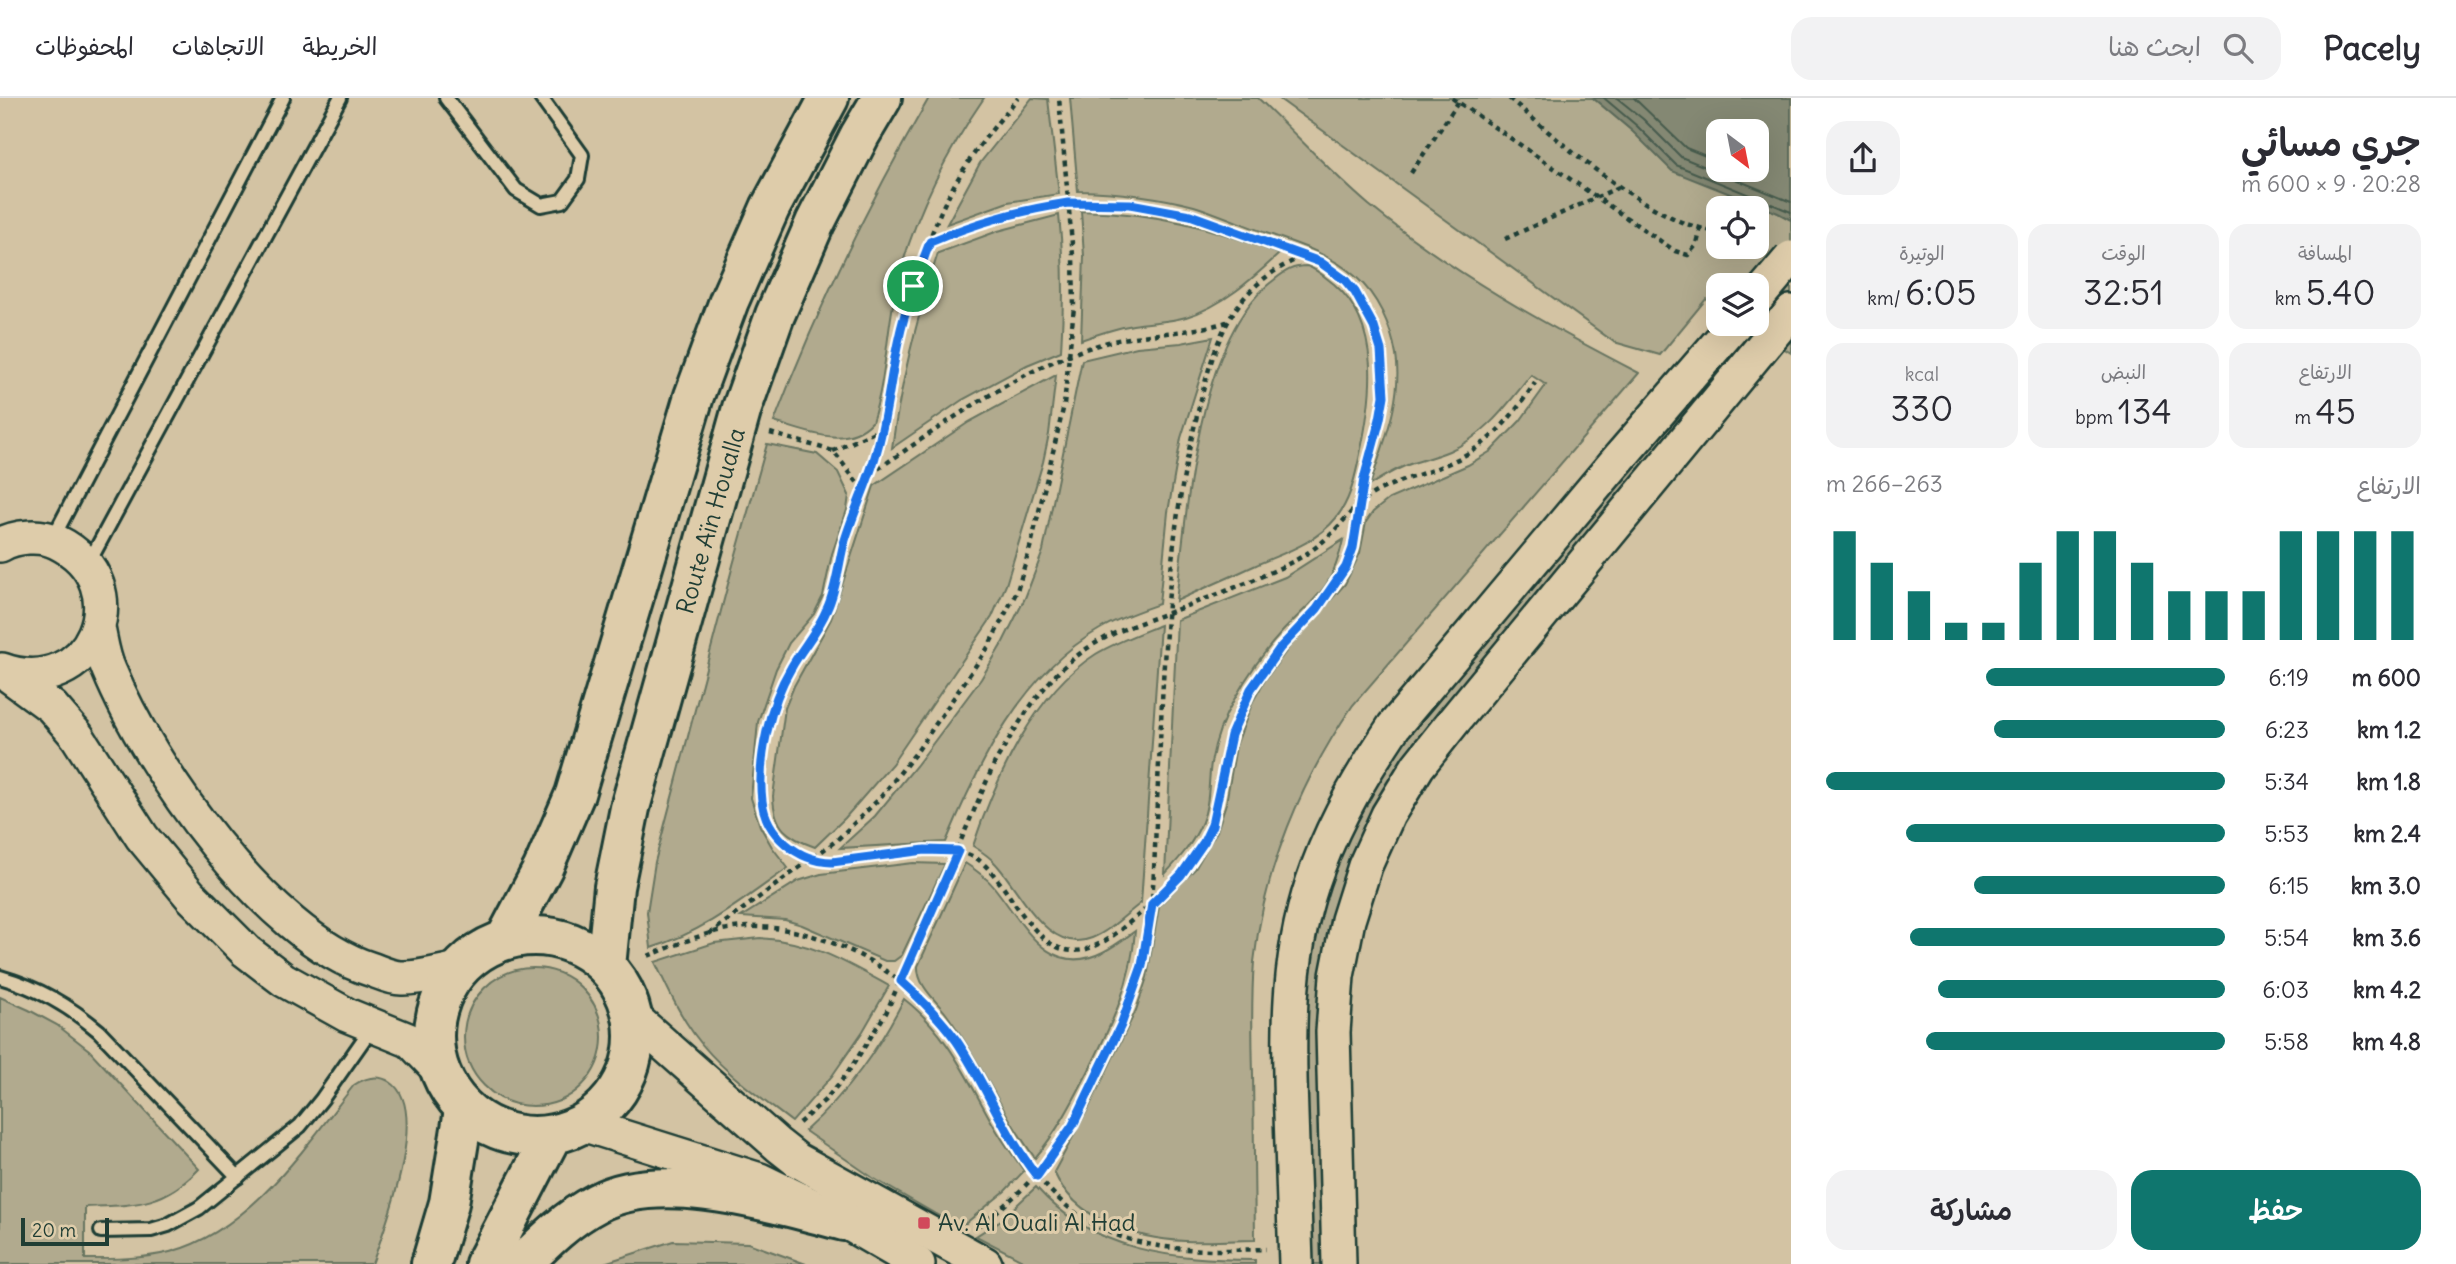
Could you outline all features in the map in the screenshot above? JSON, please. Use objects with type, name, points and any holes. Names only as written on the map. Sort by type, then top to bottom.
[{"type":"highway","name":"Route Aïn Houalla","points":[[505,940],[543,868],[575,794],[694,396],[729,301],[770,208],[829,98]]},
{"type":"highway","name":"Route Aïn Houalla","points":[[606,966],[614,887],[630,808],[742,408],[775,314],[815,223],[860,135],[883,98]]},
{"type":"highway","points":[[532,936],[559,939],[585,949],[606,966],[623,990],[633,1017],[634,1049],[625,1079],[607,1105],[567,1130],[521,1136],[491,1128],[464,1110],[449,1091],[438,1069],[433,1045],[435,1017],[443,992],[459,969],[480,951],[505,940],[532,936]]},
{"type":"highway","points":[[431,1264],[449,1203],[464,1110]]},
{"type":"highway","points":[[485,1264],[567,1130]]},
{"type":"highway","points":[[522,1264],[559,1228],[598,1202],[641,1189],[686,1188],[751,1199],[844,1221]]},
{"type":"street","points":[[1769,284],[1791,258]]},
{"type":"street","points":[[1339,1264],[1333,1032],[1337,976],[1348,920],[1365,866],[1388,814],[1418,766],[1453,722],[1791,312]]},
{"type":"street","points":[[1283,1257],[1288,1026],[1293,973],[1302,920],[1317,868],[1338,818],[1364,771],[1394,726],[1724,336]]},
{"type":"street","points":[[0,517],[27,541],[72,549],[88,565],[98,584],[102,607],[98,628],[88,648],[72,664],[50,674],[27,677],[2,670]]},
{"type":"street","points":[[98,628],[108,668],[136,724],[183,800],[237,870],[298,929],[351,963],[399,978],[459,969]]},
{"type":"street","points":[[2,670],[52,707],[78,736],[142,837],[190,895],[246,951],[284,980],[347,1015],[411,1041],[438,1069]]},
{"type":"street","points":[[633,1017],[797,1160],[985,1264]]},
{"type":"street","points":[[567,1130],[760,1180],[844,1221],[918,1264]]},
{"type":"lane","points":[[27,541],[283,98]]},
{"type":"lane","points":[[88,565],[340,98]]},
{"type":"lane","points":[[446,98],[516,190],[541,205],[562,201],[578,179],[582,155],[541,98]]},
{"type":"lane","points":[[0,977],[52,996],[91,1024],[238,1177]]},
{"type":"lane","points":[[102,1231],[151,1230],[168,1225],[199,1208],[283,1141],[310,1114],[373,1026]]},
{"type":"path","points":[[930,242],[974,223],[1020,211],[1068,203],[1130,204],[1190,215],[1306,256],[1333,270],[1355,292],[1374,327],[1381,350],[1384,396],[1353,548],[1346,567],[1317,609],[1265,667],[1240,712],[1224,760],[1212,825],[1204,842],[1181,875],[1152,904],[1110,938],[1074,951],[1062,949],[1041,937],[985,866],[973,856],[958,851],[925,850],[832,862],[813,859],[792,850],[775,832],[762,801],[765,745],[779,690],[828,608],[843,547],[864,491],[881,429],[899,335],[913,286],[930,242],[942,211],[970,159],[1018,98]]},
{"type":"path","points":[[709,934],[813,859],[860,820],[900,774],[987,649],[1017,591],[1032,541],[1064,405],[1070,355],[1074,307],[1073,255],[1059,98]]},
{"type":"path","points":[[1452,98],[1460,100],[1675,251],[1688,256],[1697,244],[1701,228]]},
{"type":"path","points":[[1509,98],[1619,187],[1678,220],[1706,229]]},
{"type":"path","points":[[1411,173],[1460,100]]},
{"type":"path","points":[[1505,239],[1619,187]]},
{"type":"path","points":[[973,1230],[1037,1176],[1073,1125],[1121,1025],[1142,966],[1152,904],[1168,613],[1182,488],[1189,452],[1207,380],[1228,322],[1240,303],[1268,275],[1284,264],[1306,256]]},
{"type":"path","points":[[869,474],[1000,389],[1070,355],[1129,337],[1188,332],[1228,322]]},
{"type":"path","points":[[791,1131],[825,1100],[847,1074],[886,1013],[995,762],[1014,730],[1053,679],[1100,640],[1119,629],[1168,613],[1291,563],[1316,547],[1376,492],[1469,454],[1510,421],[1535,383]]},
{"type":"path","points":[[833,451],[881,429]]},
{"type":"path","points":[[766,431],[833,451],[864,491]]},
{"type":"path","points":[[648,956],[709,934],[754,927],[808,934],[866,959],[901,981],[928,1006],[957,1042],[1013,1143],[1037,1176],[1078,1214],[1103,1229],[1129,1239],[1181,1249],[1283,1257]]},
{"type":"shaded area","points":[[929,98],[984,98],[956,142],[932,188],[912,236],[897,285],[881,388],[872,422],[862,430],[838,437],[774,422],[845,257]]},
{"type":"shaded area","points":[[1032,98],[1048,99],[1059,194],[1008,202],[947,224],[980,163]]},
{"type":"shaded area","points":[[1070,98],[1258,98],[1326,166],[1401,230],[1499,296],[1639,373],[1353,705],[1301,795],[1266,893],[1254,962],[1252,1018],[1255,1240],[1185,1241],[1128,1231],[1109,1224],[1076,1203],[1054,1172],[1136,1010],[1147,977],[1159,906],[1195,869],[1217,831],[1226,803],[1236,746],[1253,701],[1265,680],[1290,646],[1345,584],[1360,553],[1366,522],[1373,512],[1389,499],[1468,465],[1491,451],[1520,421],[1546,385],[1531,375],[1494,419],[1474,437],[1449,451],[1396,470],[1370,485],[1394,405],[1397,372],[1391,333],[1370,293],[1355,276],[1325,256],[1203,209],[1151,197],[1078,191]]},
{"type":"shaded area","points":[[1278,98],[1593,98],[1632,131],[1706,172],[1706,182],[1723,182],[1748,196],[1706,196],[1706,259],[1769,259],[1769,208],[1791,220],[1791,353],[1764,336],[1769,336],[1769,273],[1706,273],[1706,299],[1660,355],[1614,342]]},
{"type":"shaded area","points":[[1081,211],[1159,218],[1229,236],[1279,254],[1236,291],[1200,312],[1173,320],[1120,328],[1081,340],[1084,256]]},
{"type":"shaded area","points":[[1059,215],[1063,283],[1061,351],[1027,365],[962,400],[892,448],[910,349],[938,253],[998,231]]},
{"type":"shaded area","points":[[1307,266],[1334,284],[1350,301],[1367,342],[1370,364],[1368,410],[1349,496],[1328,527],[1309,541],[1176,601],[1200,428],[1212,383],[1228,341],[1248,306],[1274,280],[1289,270]]},
{"type":"shaded area","points":[[1749,336],[1752,336],[1617,495],[1434,722],[1366,825],[1323,1264],[1311,1264],[1306,1036],[1308,978],[1321,909],[1342,849],[1371,792],[1405,739],[1657,438]]},
{"type":"shaded area","points":[[1213,337],[1181,438],[1168,512],[1159,604],[1100,629],[1072,648],[1048,670],[1006,722],[973,782],[946,842],[840,848],[875,816],[981,679],[1025,598],[1043,551],[1082,360],[1137,347]]},
{"type":"shaded area","points":[[1056,375],[1043,462],[1006,585],[992,617],[892,764],[845,818],[815,847],[797,839],[779,824],[774,807],[773,796],[785,708],[794,686],[831,619],[874,486],[969,422]]},
{"type":"shaded area","points":[[767,444],[817,454],[838,472],[849,495],[823,596],[814,614],[789,643],[776,669],[758,722],[751,798],[760,826],[788,868],[707,923],[651,948],[647,912],[655,862]]},
{"type":"shaded area","points":[[1343,540],[1328,582],[1269,647],[1223,721],[1211,763],[1202,822],[1186,850],[1165,874],[1177,620],[1285,577]]},
{"type":"shaded area","points":[[1160,625],[1141,903],[1099,935],[1076,941],[1061,938],[1036,917],[993,860],[973,846],[1005,767],[1036,714],[1054,691],[1096,654]]},
{"type":"shaded area","points":[[913,863],[945,864],[902,955],[894,961],[885,961],[785,920],[741,917],[798,881],[821,874]]},
{"type":"shaded area","points":[[965,863],[991,883],[1039,944],[1067,959],[1084,959],[1103,952],[1135,931],[1125,987],[1112,1020],[1070,1106],[1035,1158],[970,1050],[924,986],[919,973],[918,966]]},
{"type":"shaded area","points":[[760,938],[812,948],[889,986],[863,1031],[832,1076],[792,1122],[740,1081],[704,1047],[683,1017],[655,962],[714,943]]},
{"type":"shaded area","points":[[533,968],[559,973],[582,988],[597,1011],[602,1037],[597,1063],[582,1086],[559,1101],[533,1106],[507,1101],[484,1086],[469,1063],[464,1037],[469,1011],[484,988],[507,973]]},
{"type":"shaded area","points":[[0,997],[57,1025],[89,1050],[199,1169],[173,1191],[146,1202],[85,1207],[85,1259],[117,1259],[170,1252],[199,1241],[226,1226],[274,1184],[354,1085],[376,1078],[390,1082],[402,1096],[406,1116],[406,1142],[394,1197],[372,1264],[0,1264]]},
{"type":"shaded area","points":[[904,999],[945,1042],[997,1132],[1024,1171],[1005,1191],[960,1228],[873,1178],[805,1131],[861,1070]]},
{"type":"shaded area","points":[[1036,1187],[1059,1209],[1083,1226],[1109,1239],[1165,1254],[1255,1260],[1255,1264],[1030,1264],[976,1236],[1001,1220]]},
{"type":"shaded area","points":[[673,1241],[748,1243],[806,1264],[601,1264]]},
{"type":"water","points":[[1593,98],[1791,98],[1791,220],[1769,209],[1769,196],[1735,196],[1672,171],[1632,131]]},
{"type":"place","name":"Av. Al Ouali Al Had","points":[[924,1223]]},
{"type":"route","points":[[1068,203],[1130,204],[1190,215],[1320,262],[1345,280],[1355,292],[1374,327],[1381,350],[1384,396],[1364,479],[1358,527],[1346,567],[1317,609],[1280,648],[1251,689],[1231,735],[1212,825],[1194,858],[1152,904],[1142,966],[1121,1025],[1073,1125],[1037,1176],[1013,1143],[957,1042],[921,999],[901,981],[958,851],[925,850],[822,862],[792,850],[783,841],[769,821],[762,801],[765,745],[771,717],[779,690],[817,628],[834,591],[843,547],[876,455],[899,335],[913,286],[930,242],[974,223],[1020,211],[1068,203]]}]
